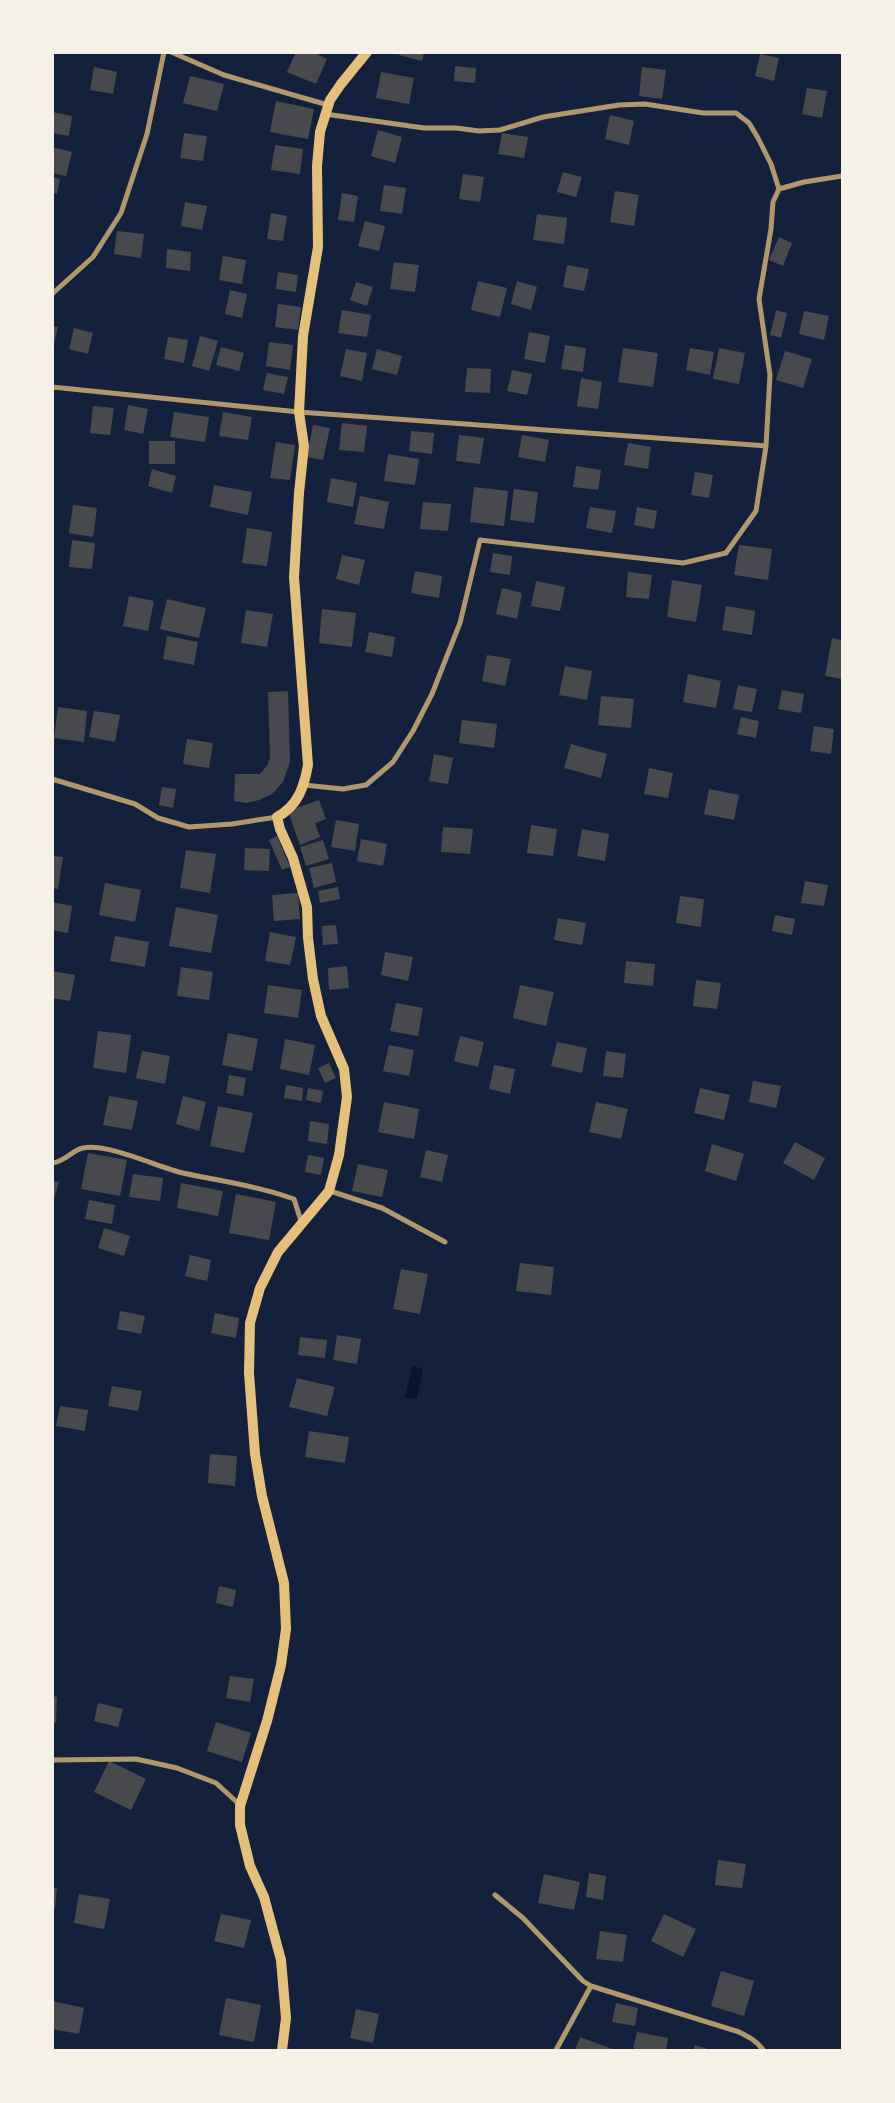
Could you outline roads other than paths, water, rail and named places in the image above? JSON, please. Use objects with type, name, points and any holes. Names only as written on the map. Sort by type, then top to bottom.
[{"type":"main road","points":[[282,2050],[286,2018],[281,1960],[264,1897],[250,1866],[240,1825],[240,1806],[272,1702],[281,1665],[286,1629],[284,1584],[262,1496],[255,1454],[249,1374],[250,1323],[260,1288],[278,1252],[329,1190],[339,1155],[347,1096],[344,1069],[321,1016],[313,979],[308,938],[307,907],[293,858],[280,829],[277,817],[299,797],[304,785],[308,765],[294,577],[304,446],[299,412],[303,336],[318,247],[317,166],[320,132],[327,110],[341,84],[367,52]]},
{"type":"street","points":[[52,294],[93,257],[121,213],[147,134],[164,52]]},
{"type":"street","points":[[171,52],[224,75],[327,110],[424,128],[456,128],[480,131],[500,130],[542,117],[619,105],[645,104],[703,113],[736,114],[749,123],[758,138],[771,164],[779,189],[773,202],[771,229],[760,299],[770,375],[766,446],[756,511],[726,552],[683,563],[480,540],[460,623],[432,694],[413,731],[393,762],[366,785],[343,789],[304,785]]},
{"type":"street","points":[[779,189],[804,182],[842,176]]},
{"type":"street","points":[[52,387],[299,412],[766,446]]},
{"type":"street","points":[[52,779],[136,804],[158,818],[189,827],[232,824],[277,817]]},
{"type":"street","points":[[52,1163],[69,1157],[82,1148],[99,1149],[122,1154],[182,1172],[234,1182],[294,1199],[302,1222]]},
{"type":"street","points":[[329,1190],[382,1208],[445,1242]]},
{"type":"street","points":[[52,1760],[136,1759],[177,1768],[216,1783],[240,1806]]},
{"type":"street","points":[[495,1895],[523,1918],[582,1981],[591,1986],[739,2032],[759,2044],[762,2050]]},
{"type":"street","points":[[556,2050],[591,1986]]},
{"type":"water","points":[[412,1366],[423,1369],[417,1399],[405,1398]]}]
